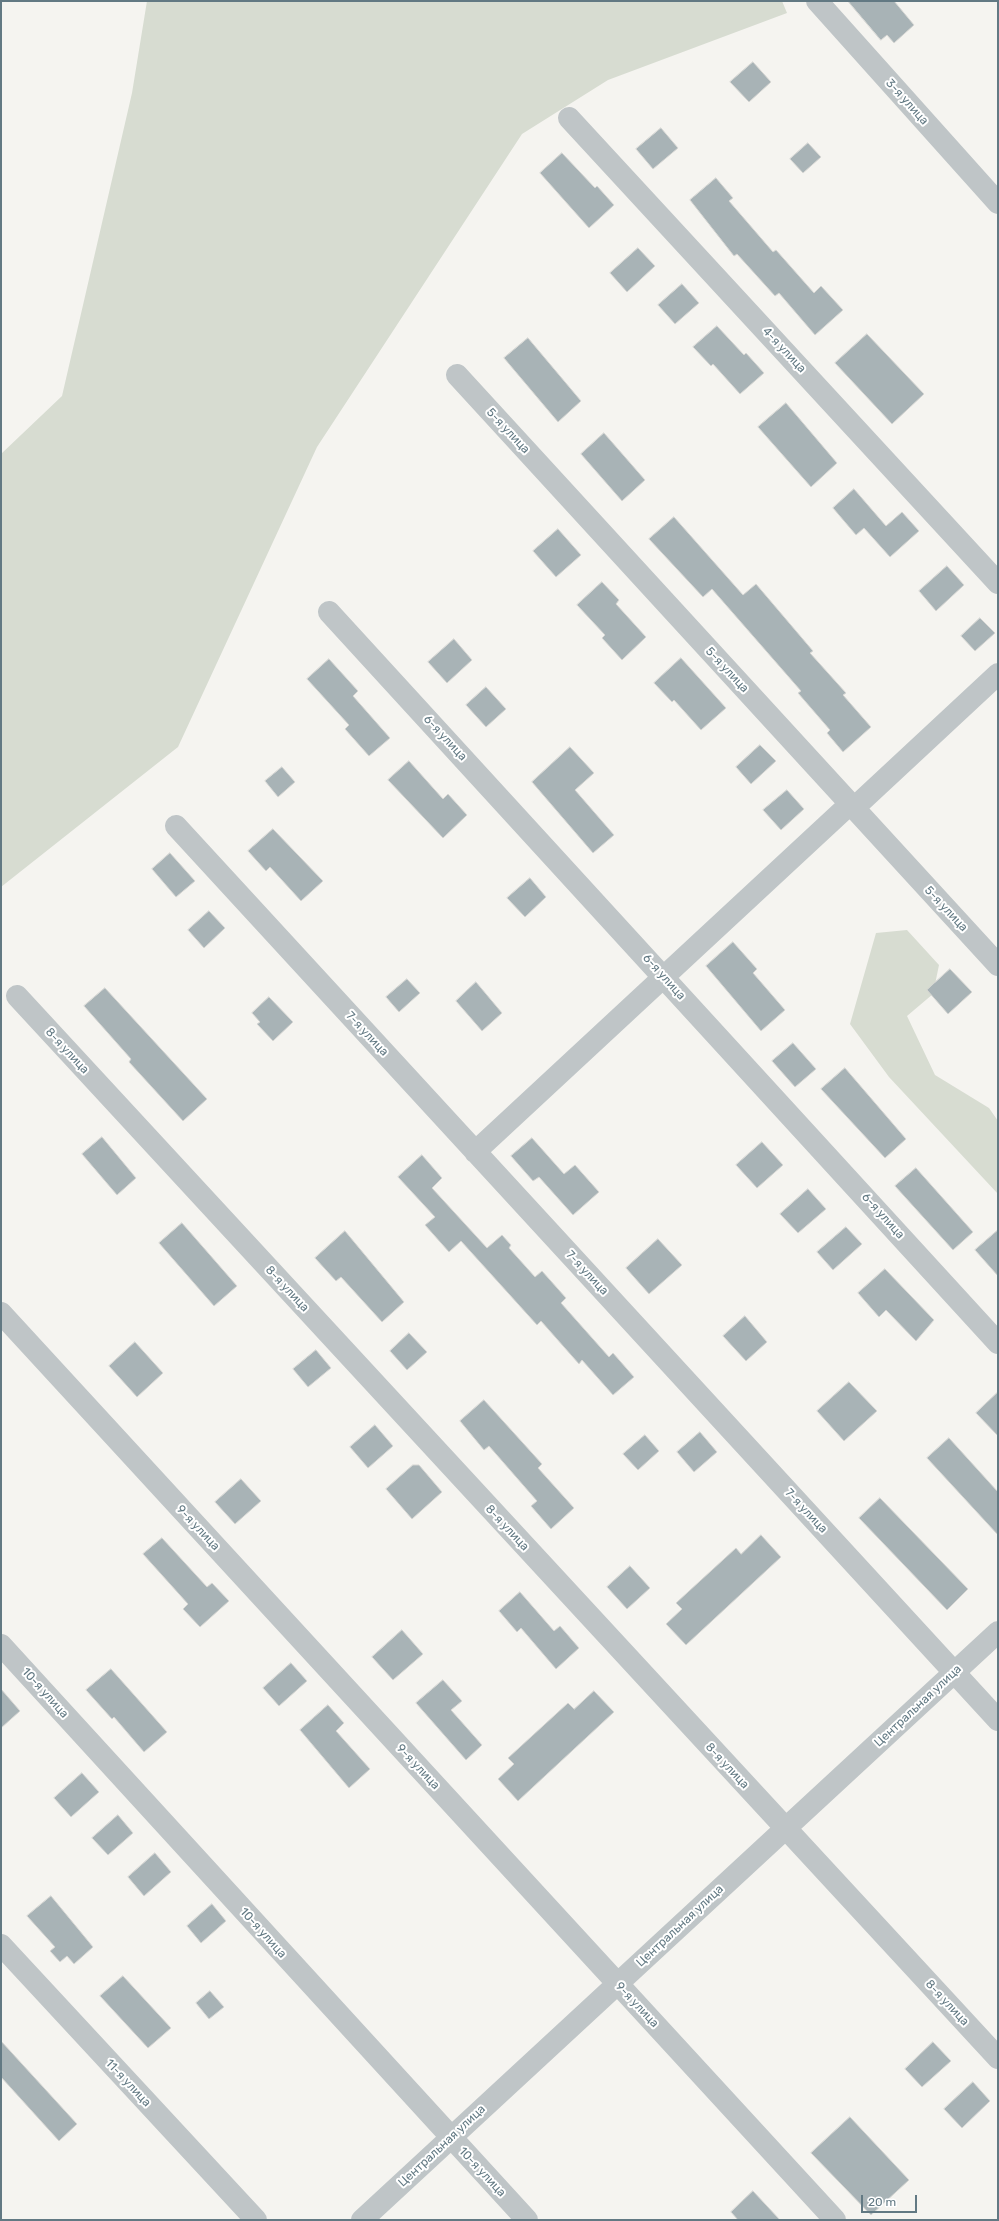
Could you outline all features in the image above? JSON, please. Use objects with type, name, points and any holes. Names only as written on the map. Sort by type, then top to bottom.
[{"type":"street","name":"3-я улица","points":[[817,1],[998,203]]},
{"type":"street","name":"4-я улица","points":[[569,118],[998,583]]},
{"type":"street","name":"5-я улица","points":[[457,375],[998,965]]},
{"type":"street","name":"6-я улица","points":[[329,612],[998,1343]]},
{"type":"street","points":[[475,1152],[664,977],[998,674]]},
{"type":"street","name":"7-я улица","points":[[176,826],[998,1720]]},
{"type":"street","name":"8-я улица","points":[[17,996],[998,2058]]},
{"type":"street","name":"9-я улица","points":[[1,1313],[834,2220]]},
{"type":"street","name":"Центральная улица","points":[[362,2220],[998,1632]]},
{"type":"street","name":"10-я улица","points":[[1,1645],[450,2139],[527,2220]]},
{"type":"street","name":"11-я улица","points":[[1,1945],[256,2220]]},
{"type":"shaded area","points":[[147,1],[782,1],[787,13],[608,80],[522,134],[317,447],[178,747],[1,887],[1,454],[62,396],[132,93]]},
{"type":"shaded area","points":[[907,930],[939,965],[933,994],[907,1016],[935,1075],[989,1108],[998,1121],[998,1194],[889,1077],[850,1024],[876,933]]},
{"type":"building","points":[[848,1],[894,1],[914,25],[894,43],[887,35],[881,40]]},
{"type":"building","points":[[753,62],[771,82],[749,102],[730,82]]},
{"type":"building","points":[[661,128],[678,148],[653,169],[636,149]]},
{"type":"building","points":[[808,143],[821,157],[803,173],[790,159]]},
{"type":"building","points":[[562,153],[595,188],[597,186],[614,205],[589,228],[540,173]]},
{"type":"building","points":[[716,178],[733,198],[729,201],[773,252],[776,250],[814,293],[821,286],[843,310],[815,335],[779,293],[775,296],[737,254],[734,256],[690,200]]},
{"type":"building","points":[[638,248],[655,266],[627,292],[610,273]]},
{"type":"building","points":[[682,284],[699,303],[675,324],[658,305]]},
{"type":"building","points":[[717,326],[744,355],[746,353],[764,373],[740,394],[713,364],[711,366],[693,347]]},
{"type":"building","points":[[867,334],[924,394],[892,424],[835,363]]},
{"type":"building","points":[[528,338],[581,401],[558,422],[504,358]]},
{"type":"building","points":[[786,403],[837,463],[811,487],[758,427]]},
{"type":"building","points":[[604,433],[645,480],[622,501],[581,454]]},
{"type":"building","points":[[854,489],[886,526],[902,512],[919,531],[890,557],[864,528],[856,535],[833,508]]},
{"type":"building","points":[[674,517],[743,595],[756,584],[813,651],[810,653],[846,693],[843,695],[871,727],[843,752],[827,733],[830,730],[798,693],[801,691],[712,589],[703,597],[649,539]]},
{"type":"building","points":[[558,529],[581,555],[556,577],[533,551]]},
{"type":"building","points":[[947,566],[964,585],[936,611],[919,591]]},
{"type":"building","points":[[602,582],[619,600],[616,604],[646,637],[622,660],[602,638],[605,635],[577,605]]},
{"type":"building","points":[[980,618],[995,633],[975,651],[961,636]]},
{"type":"building","points":[[454,639],[472,660],[447,683],[428,662]]},
{"type":"building","points":[[681,658],[726,708],[701,730],[674,700],[672,702],[654,683]]},
{"type":"building","points":[[329,659],[358,691],[353,696],[390,738],[369,756],[345,729],[349,725],[307,679]]},
{"type":"building","points":[[486,687],[506,709],[486,727],[466,705]]},
{"type":"building","points":[[760,745],[776,761],[751,784],[736,767]]},
{"type":"building","points":[[570,747],[594,773],[575,790],[614,835],[593,853],[532,782]]},
{"type":"building","points":[[409,761],[443,799],[448,794],[467,815],[443,838],[388,780]]},
{"type":"building","points":[[282,767],[295,782],[278,797],[265,781]]},
{"type":"building","points":[[787,790],[804,809],[781,830],[763,810]]},
{"type":"building","points":[[273,829],[323,881],[301,901],[270,867],[266,871],[248,851]]},
{"type":"building","points":[[170,853],[195,881],[176,897],[152,869]]},
{"type":"building","points":[[530,878],[546,897],[525,917],[507,898]]},
{"type":"building","points":[[209,911],[225,928],[204,948],[188,930]]},
{"type":"building","points":[[733,942],[757,969],[753,973],[785,1010],[761,1031],[706,966]]},
{"type":"building","points":[[950,969],[972,992],[948,1014],[927,990]]},
{"type":"building","points":[[407,979],[420,993],[399,1012],[386,997]]},
{"type":"building","points":[[476,982],[502,1013],[482,1031],[456,1001]]},
{"type":"building","points":[[105,988],[207,1099],[183,1121],[129,1062],[131,1059],[84,1006]]},
{"type":"building","points":[[269,997],[293,1022],[273,1041],[257,1024],[260,1022],[252,1013]]},
{"type":"building","points":[[793,1043],[816,1069],[795,1087],[772,1061]]},
{"type":"building","points":[[845,1068],[906,1139],[885,1158],[821,1089]]},
{"type":"building","points":[[102,1137],[136,1178],[117,1195],[82,1154]]},
{"type":"building","points":[[532,1138],[564,1174],[575,1165],[599,1192],[573,1215],[539,1177],[533,1181],[511,1156]]},
{"type":"building","points":[[762,1142],[783,1165],[757,1188],[736,1165]]},
{"type":"building","points":[[422,1155],[442,1178],[432,1188],[487,1248],[502,1235],[511,1245],[509,1248],[535,1277],[542,1271],[566,1298],[561,1303],[609,1357],[613,1353],[634,1377],[613,1395],[582,1360],[579,1364],[541,1321],[537,1325],[461,1241],[449,1252],[425,1225],[435,1217],[398,1177]]},
{"type":"building","points":[[916,1168],[973,1232],[953,1250],[895,1186]]},
{"type":"building","points":[[808,1189],[826,1209],[798,1233],[780,1214]]},
{"type":"building","points":[[182,1223],[237,1286],[214,1306],[159,1243]]},
{"type":"building","points":[[846,1227],[862,1244],[833,1270],[817,1252]]},
{"type":"building","points":[[998,1230],[998,1276],[975,1250]]},
{"type":"building","points":[[345,1231],[404,1302],[382,1322],[341,1277],[336,1281],[315,1258]]},
{"type":"building","points":[[658,1239],[682,1265],[649,1294],[626,1268]]},
{"type":"building","points":[[885,1269],[934,1320],[916,1341],[886,1310],[879,1317],[858,1293]]},
{"type":"building","points":[[745,1316],[767,1342],[746,1361],[723,1336]]},
{"type":"building","points":[[409,1333],[427,1352],[407,1370],[390,1351]]},
{"type":"building","points":[[135,1342],[163,1373],[137,1397],[109,1366]]},
{"type":"building","points":[[316,1350],[331,1368],[308,1387],[293,1369]]},
{"type":"building","points":[[849,1382],[877,1411],[844,1441],[817,1411]]},
{"type":"building","points":[[998,1392],[998,1436],[976,1413]]},
{"type":"building","points":[[484,1400],[542,1464],[538,1468],[574,1508],[551,1529],[531,1506],[537,1501],[489,1446],[484,1450],[460,1421]]},
{"type":"building","points":[[375,1425],[393,1446],[368,1468],[350,1447]]},
{"type":"building","points":[[700,1432],[717,1452],[694,1472],[677,1452]]},
{"type":"building","points":[[645,1435],[659,1451],[638,1470],[623,1454]]},
{"type":"building","points":[[949,1438],[998,1492],[998,1535],[927,1458]]},
{"type":"building","points":[[413,1465],[419,1465],[442,1492],[412,1519],[386,1489]]},
{"type":"building","points":[[241,1479],[261,1501],[235,1524],[215,1502]]},
{"type":"building","points":[[880,1498],[968,1589],[947,1610],[859,1518]]},
{"type":"building","points":[[761,1535],[781,1557],[686,1645],[666,1624],[682,1609],[676,1603],[736,1548],[741,1554]]},
{"type":"building","points":[[162,1538],[207,1587],[212,1583],[229,1601],[200,1627],[183,1609],[188,1604],[143,1554]]},
{"type":"building","points":[[630,1566],[650,1588],[627,1609],[607,1587]]},
{"type":"building","points":[[520,1592],[554,1631],[560,1626],[579,1648],[556,1669],[521,1628],[517,1632],[499,1611]]},
{"type":"building","points":[[402,1630],[423,1654],[393,1680],[372,1657]]},
{"type":"building","points":[[291,1663],[307,1681],[279,1706],[263,1688]]},
{"type":"building","points":[[111,1669],[167,1732],[144,1752],[114,1717],[112,1719],[86,1690]]},
{"type":"building","points":[[443,1680],[462,1701],[451,1710],[482,1745],[466,1760],[416,1703]]},
{"type":"building","points":[[1,1689],[20,1711],[1,1728]]},
{"type":"building","points":[[594,1691],[614,1712],[518,1801],[498,1779],[514,1764],[508,1758],[568,1703],[574,1709]]},
{"type":"building","points":[[328,1705],[344,1723],[336,1731],[370,1769],[349,1788],[300,1730]]},
{"type":"building","points":[[82,1773],[99,1792],[71,1817],[54,1798]]},
{"type":"building","points":[[118,1815],[133,1833],[108,1855],[92,1838]]},
{"type":"building","points":[[155,1853],[171,1872],[144,1896],[128,1877]]},
{"type":"building","points":[[51,1896],[93,1947],[74,1964],[67,1956],[60,1962],[50,1951],[55,1947],[27,1916]]},
{"type":"building","points":[[212,1904],[226,1921],[201,1943],[187,1926]]},
{"type":"building","points":[[123,1976],[171,2028],[148,2048],[100,1996]]},
{"type":"building","points":[[210,1991],[224,2007],[209,2019],[196,2003]]},
{"type":"building","points":[[1,2041],[77,2124],[59,2141],[1,2077]]},
{"type":"building","points":[[933,2042],[951,2061],[922,2087],[905,2069]]},
{"type":"building","points":[[973,2082],[990,2101],[962,2128],[944,2109]]},
{"type":"building","points":[[850,2117],[909,2180],[871,2215],[811,2153]]},
{"type":"building","points":[[753,2191],[780,2220],[738,2220],[731,2212]]}]
